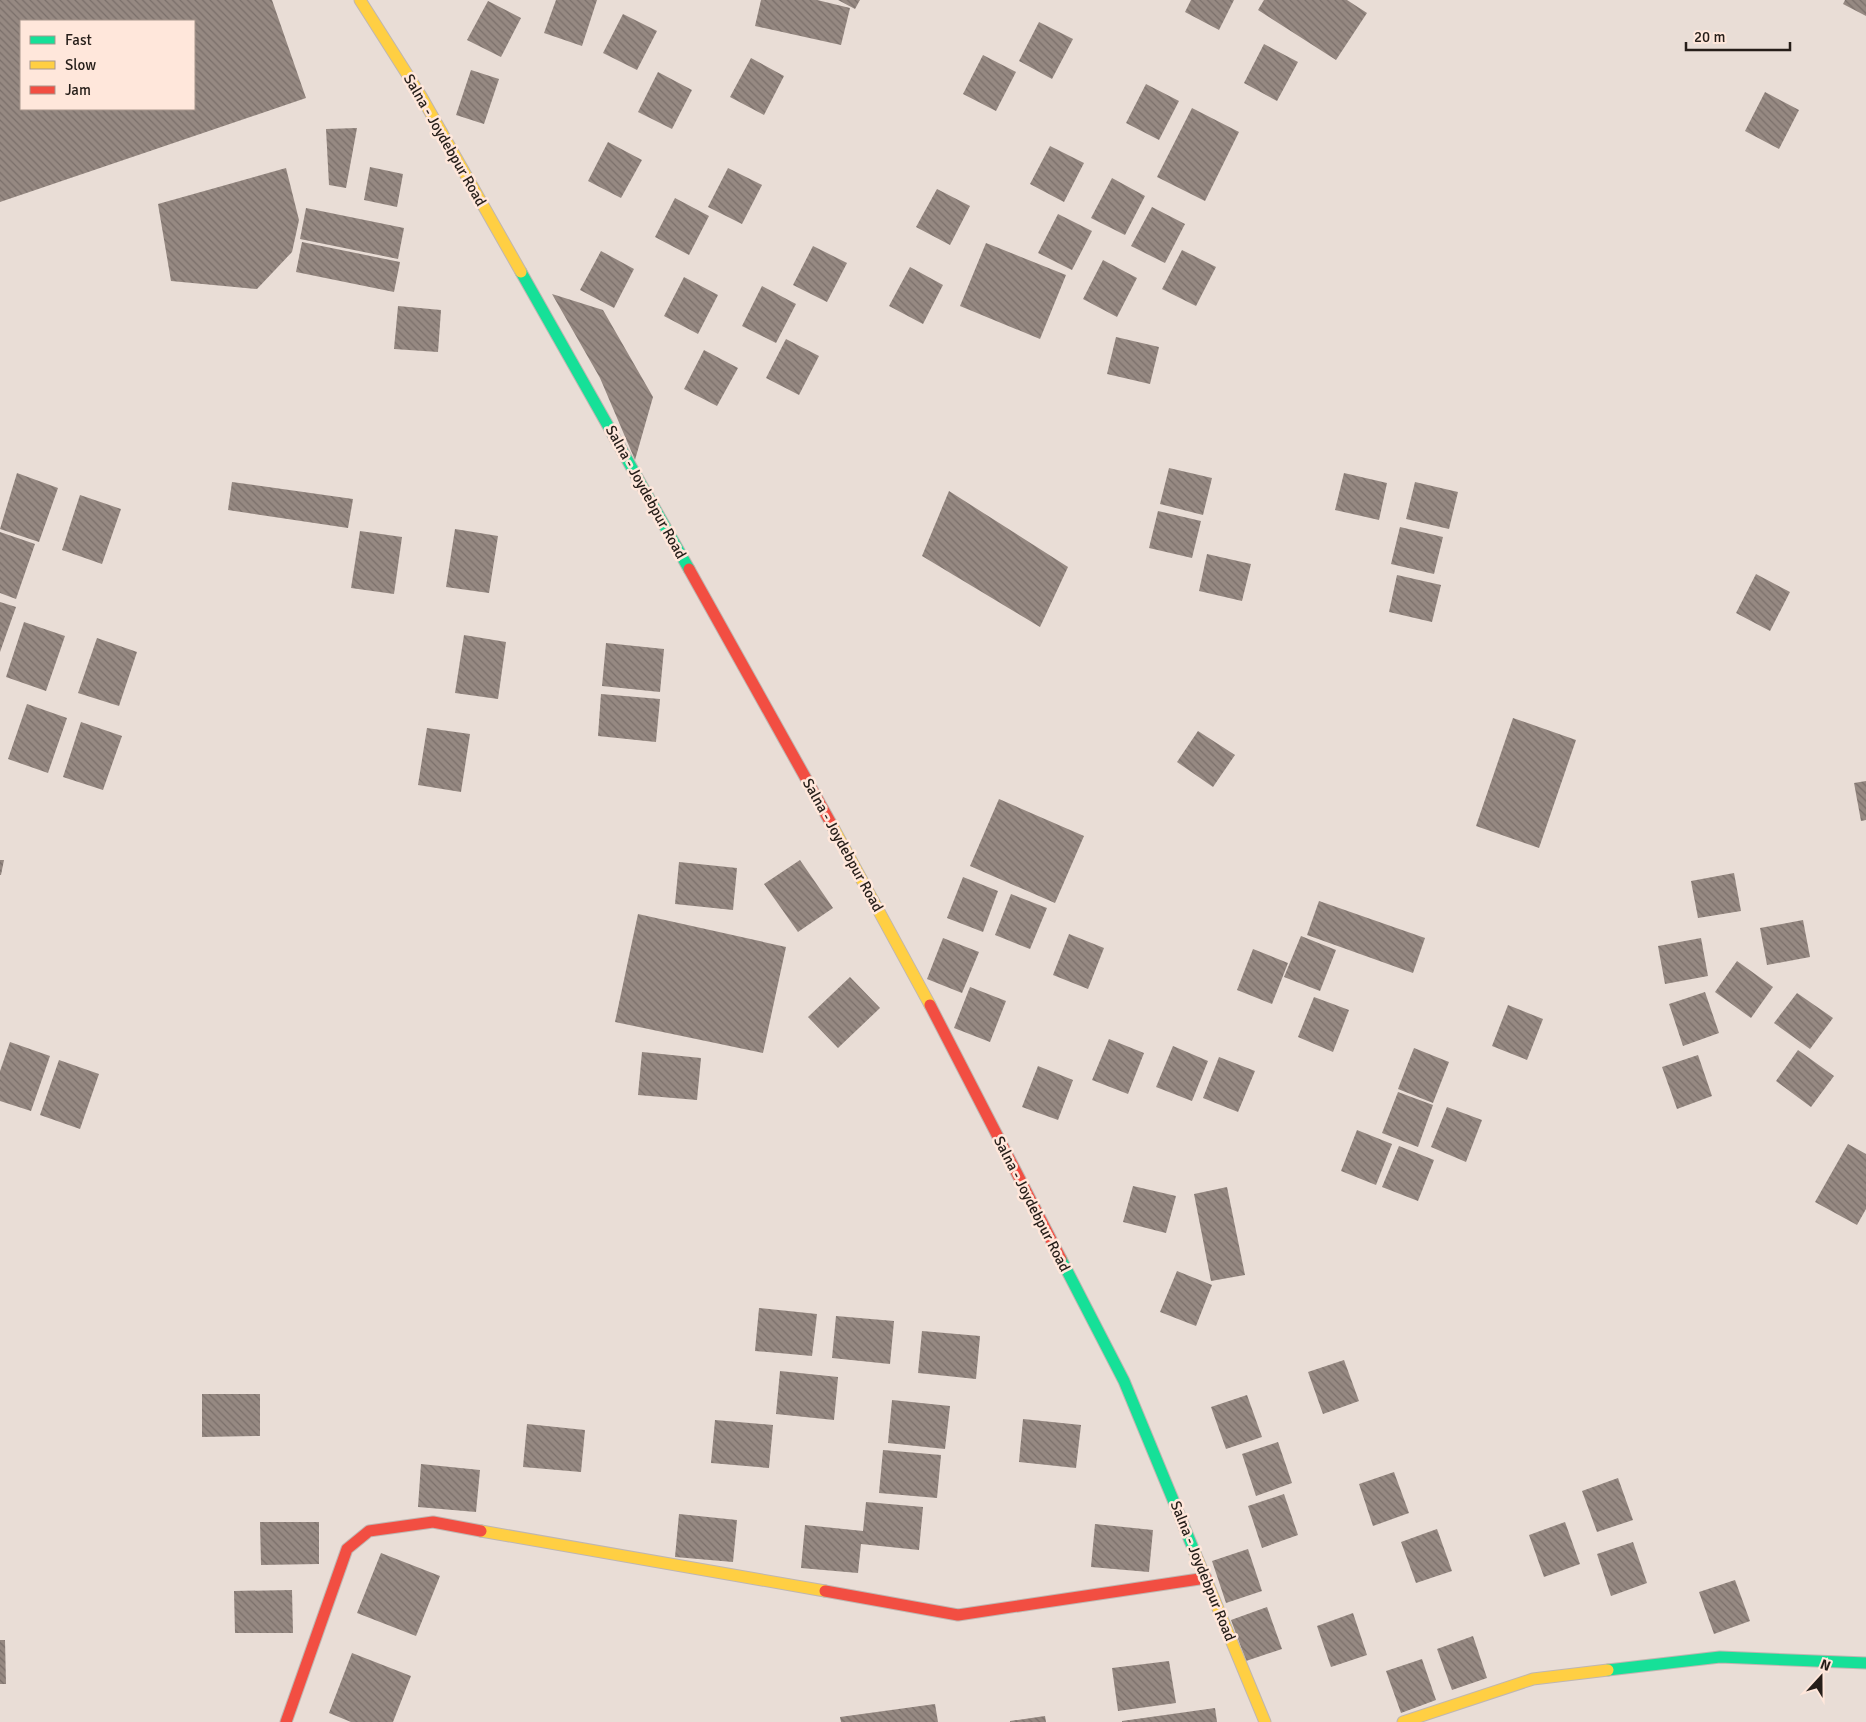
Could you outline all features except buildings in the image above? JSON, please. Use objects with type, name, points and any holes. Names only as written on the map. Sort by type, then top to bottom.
[{"type":"main road","name":"Salna - Joydebpur Road","points":[[360,0],[421,96],[588,389],[893,934],[1124,1381],[1265,1722]]},
{"type":"main road","points":[[286,1722],[347,1549],[370,1531],[433,1522],[958,1615],[1206,1578]]},
{"type":"main road","points":[[1404,1722],[1533,1679],[1720,1658],[1866,1663]]},
{"type":"traffic: fast","points":[[521,272],[689,569]]},
{"type":"traffic: fast","points":[[1061,1259],[1124,1381],[1195,1553]]},
{"type":"traffic: fast","points":[[1608,1670],[1720,1657],[1866,1663]]},
{"type":"traffic: slow","points":[[360,0],[421,96],[521,272]]},
{"type":"traffic: slow","points":[[833,827],[930,1005]]},
{"type":"traffic: slow","points":[[481,1531],[825,1591]]},
{"type":"traffic: slow","points":[[1195,1553],[1265,1722]]},
{"type":"traffic: slow","points":[[1403,1722],[1533,1679],[1608,1670]]},
{"type":"traffic: jam","points":[[689,569],[833,827]]},
{"type":"traffic: jam","points":[[930,1005],[1061,1259]]},
{"type":"traffic: jam","points":[[286,1722],[347,1549],[369,1531],[433,1522],[481,1531]]},
{"type":"traffic: jam","points":[[825,1591],[958,1615],[1206,1578]]}]
